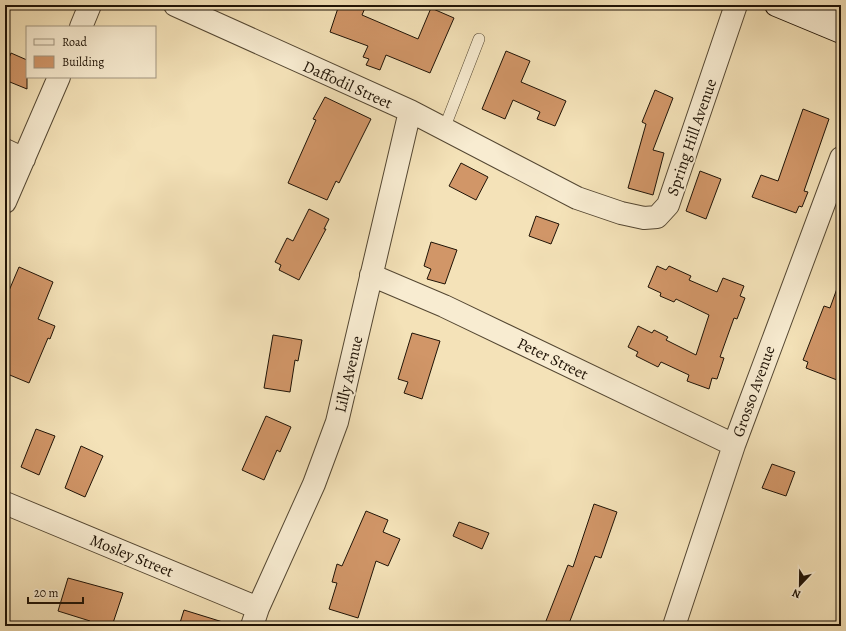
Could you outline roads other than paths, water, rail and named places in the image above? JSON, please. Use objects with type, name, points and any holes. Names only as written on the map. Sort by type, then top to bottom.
[{"type":"street","points":[[81,26],[90,5]]},
{"type":"street","name":"Daffodil Street","points":[[175,5],[410,112],[519,168]]},
{"type":"street","name":"Spring Hill Avenue","points":[[519,168],[595,205],[644,218],[657,217],[668,205],[736,5]]},
{"type":"street","points":[[776,5],[832,20]]},
{"type":"street","points":[[5,202],[14,155],[58,78]]},
{"type":"street","name":"Lilly Avenue","points":[[255,617],[314,484],[337,422],[410,112]]},
{"type":"street","name":"Grosso Avenue","points":[[674,626],[734,445],[841,158]]},
{"type":"street","name":"Peter Street","points":[[371,275],[444,306],[734,445]]},
{"type":"street","name":"Mosley Street","points":[[5,503],[255,617]]},
{"type":"lane","points":[[444,129],[479,39]]}]
